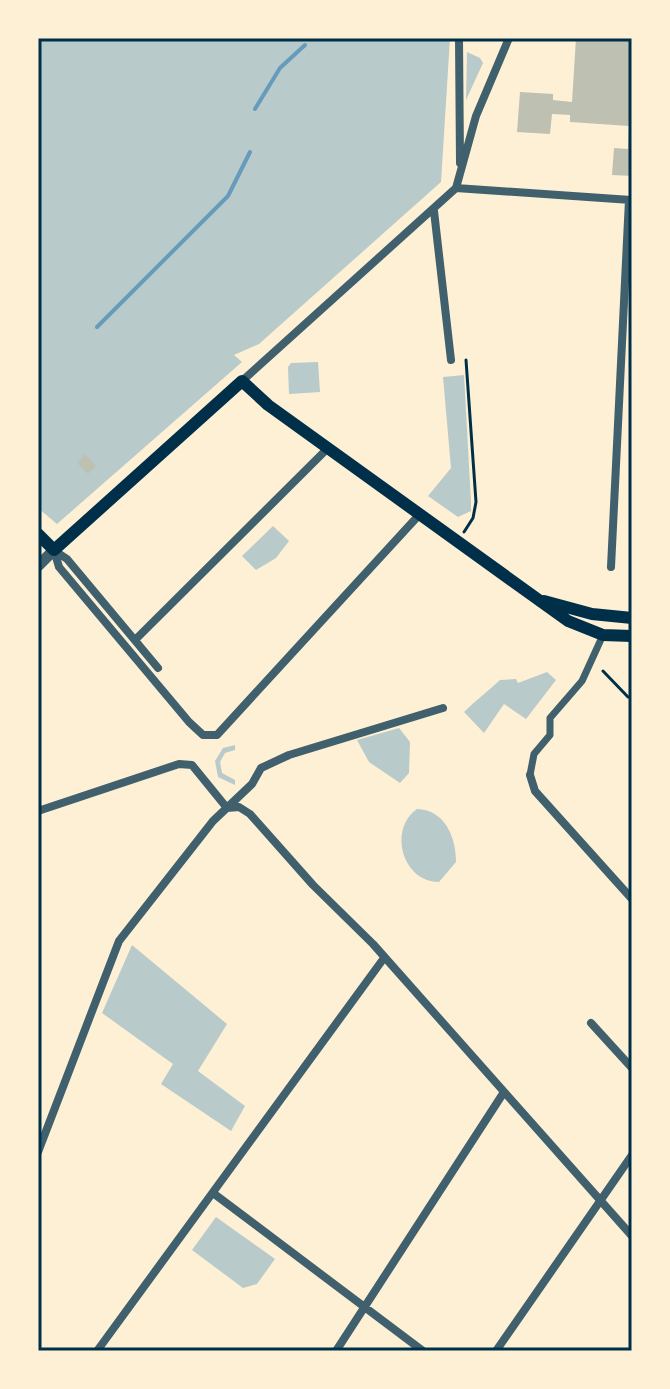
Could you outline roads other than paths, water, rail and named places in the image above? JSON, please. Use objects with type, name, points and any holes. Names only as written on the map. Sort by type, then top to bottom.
[{"type":"main road","points":[[38,534],[54,550],[242,381],[256,396],[574,624],[603,635],[632,636]]},
{"type":"main road","points":[[537,599],[607,617],[632,618]]},
{"type":"street","points":[[459,38],[457,139],[460,168]]},
{"type":"street","points":[[242,381],[456,188],[476,116],[509,38]]},
{"type":"street","points":[[456,188],[631,200],[611,567]]},
{"type":"street","points":[[434,211],[451,360]]},
{"type":"street","points":[[135,640],[328,448]]},
{"type":"street","points":[[54,550],[59,567],[203,735],[217,735],[419,515]]},
{"type":"street","points":[[38,566],[54,550]]},
{"type":"street","points":[[54,550],[67,559],[158,668]]},
{"type":"street","points":[[607,617],[603,635],[582,681],[550,718],[550,735],[534,754],[530,775],[535,791],[632,899]]},
{"type":"street","points":[[38,1152],[119,941],[227,808],[252,784],[261,768],[288,755],[443,708]]},
{"type":"street","points":[[38,811],[179,764],[192,765],[227,808]]},
{"type":"street","points":[[227,808],[239,807],[250,814],[384,958],[632,1236]]},
{"type":"street","points":[[97,1351],[364,981],[384,958]]},
{"type":"street","points":[[591,1023],[632,1068]]},
{"type":"street","points":[[336,1351],[504,1092]]},
{"type":"street","points":[[496,1351],[632,1155]]},
{"type":"street","points":[[213,1193],[423,1351]]},
{"type":"waterway","points":[[255,109],[280,68],[305,45]]},
{"type":"waterway","points":[[97,327],[228,196],[250,152]]}]
